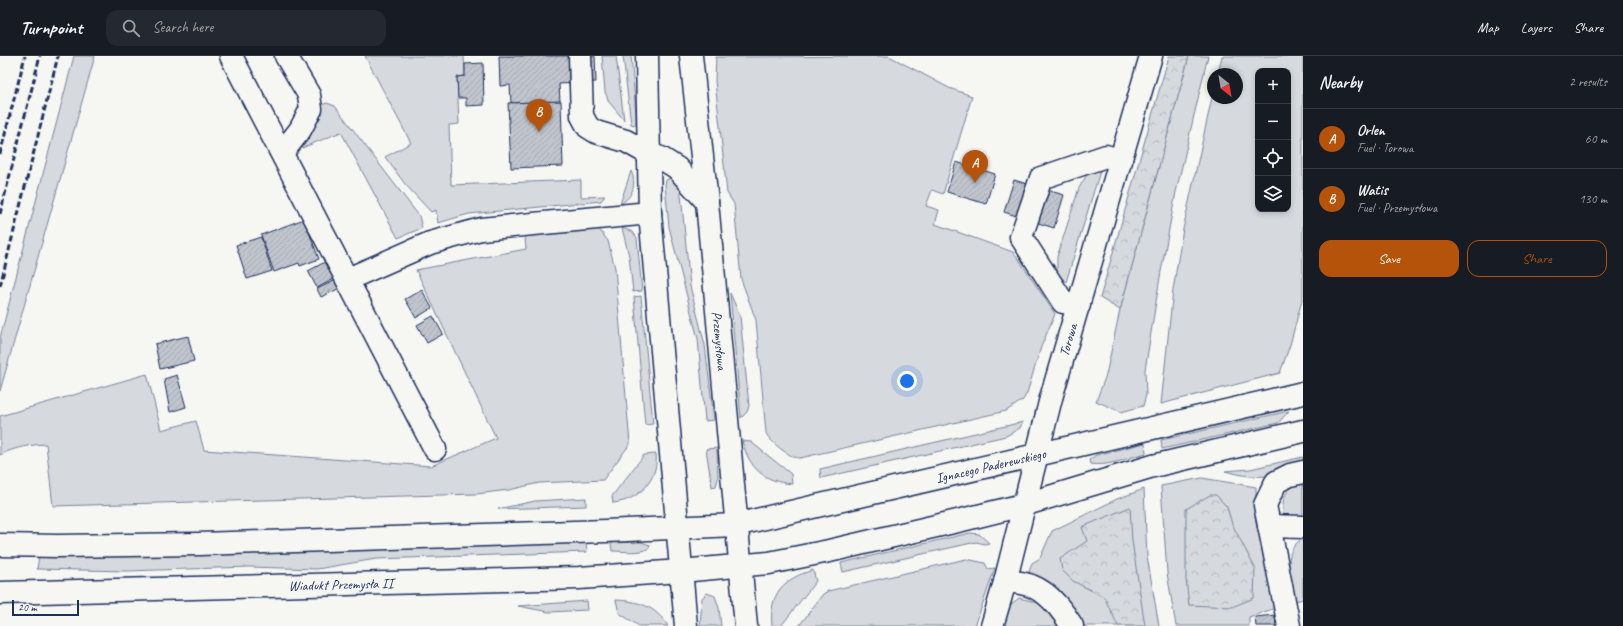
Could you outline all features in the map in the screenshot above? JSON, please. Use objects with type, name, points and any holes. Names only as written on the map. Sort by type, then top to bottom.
[{"type":"main road","points":[[231,56],[435,449]]},
{"type":"main road","points":[[282,153],[300,130],[310,109],[309,96],[286,56]]},
{"type":"main road","points":[[580,56],[582,116],[588,127],[596,132],[626,141],[649,154],[661,158],[677,168],[707,202]]},
{"type":"main road","points":[[648,56],[650,214],[686,626]]},
{"type":"main road","name":"Przemysłowa","points":[[691,56],[707,202],[735,525],[746,626]]},
{"type":"main road","name":"Torowa","points":[[992,626],[1005,582],[1036,455],[1152,56]]},
{"type":"main road","points":[[1079,305],[1063,302],[1021,237],[1041,178],[1106,156],[1121,161]]},
{"type":"main road","points":[[348,279],[430,243],[481,229],[650,214]]},
{"type":"main road","name":"Ignacego Paderewskiego","points":[[677,529],[735,525],[1303,393]]},
{"type":"main road","points":[[681,571],[769,563],[829,551],[1023,504],[1153,466],[1303,431]]},
{"type":"main road","points":[[1289,626],[1265,505],[1276,482],[1290,475],[1303,472]]},
{"type":"main road","points":[[1269,526],[1303,527]]},
{"type":"main road","points":[[0,545],[58,546],[199,544],[677,529]]},
{"type":"main road","name":"Wiadukt Przemysła II","points":[[0,593],[579,578],[681,571]]},
{"type":"main road","points":[[1005,582],[1014,582],[1027,585],[1053,598],[1072,626]]},
{"type":"green space","points":[[74,56],[95,56],[0,391],[0,338]]},
{"type":"green space","points":[[365,56],[464,56],[465,76],[457,77],[459,124],[449,125],[451,185],[581,180],[581,197],[605,196],[601,201],[469,214],[438,223],[436,210],[431,212],[405,184],[385,157],[411,143]]},
{"type":"green space","points":[[602,56],[616,56],[624,120],[609,102],[605,92]]},
{"type":"green space","points":[[623,56],[631,56],[636,114],[636,123],[634,125],[631,124]]},
{"type":"green space","points":[[889,56],[949,88],[972,96],[943,194],[932,190],[926,206],[939,210],[935,224],[1013,252],[1055,314],[1041,347],[1027,393],[1023,400],[1006,411],[796,458],[781,449],[766,433],[756,320],[741,279],[734,204],[727,193],[715,81],[716,57]]},
{"type":"green space","points":[[1169,56],[1189,56],[1120,310],[1100,298]]},
{"type":"green space","points":[[1189,56],[1208,56],[1176,192],[1160,277],[1145,370],[1146,395],[1143,406],[1121,412],[1096,401],[1106,375],[1120,310]]},
{"type":"green space","points":[[1222,56],[1303,56],[1303,296],[1290,345],[1280,373],[1161,404],[1173,290],[1183,229],[1211,104],[1243,104],[1243,68],[1219,68]]},
{"type":"green space","points":[[327,103],[335,106],[419,216],[422,228],[398,238],[341,132],[297,150],[318,106]]},
{"type":"green space","points":[[1101,168],[1066,282],[1057,273],[1057,257],[1079,188],[1088,173]]},
{"type":"green space","points":[[631,171],[634,181],[633,190],[628,198],[620,204]]},
{"type":"green space","points":[[674,178],[680,185],[690,286],[705,345],[714,420],[705,421],[698,339],[669,227],[665,185],[666,180]]},
{"type":"green space","points":[[598,228],[608,241],[615,268],[630,444],[603,480],[539,483],[509,490],[476,494],[53,506],[46,444],[23,447],[0,455],[0,416],[147,374],[161,430],[196,421],[204,450],[431,466],[496,438],[416,270],[526,249],[525,238],[528,233]]},
{"type":"green space","points":[[622,228],[633,232],[637,238],[642,291],[633,292],[629,256]]},
{"type":"green space","points":[[730,293],[740,316],[749,406],[747,412],[741,418]]},
{"type":"green space","points":[[641,296],[653,424],[645,425],[634,297]]},
{"type":"green space","points":[[1289,411],[1278,423],[1162,449],[1161,440]]},
{"type":"green space","points":[[1023,422],[1020,428],[1006,436],[821,478],[820,469]]},
{"type":"green space","points":[[742,441],[751,442],[791,474],[792,484],[773,480],[759,472],[749,459]]},
{"type":"green space","points":[[1145,443],[1146,453],[1111,463],[1097,465],[1090,464],[1089,460],[1096,455]]},
{"type":"green space","points":[[717,448],[718,479],[716,486],[712,487],[706,449]]},
{"type":"green space","points":[[656,454],[654,472],[645,488],[631,498],[613,503],[612,496],[644,455]]},
{"type":"green space","points":[[1303,457],[1303,467],[1273,475],[1247,476],[1225,471],[1250,469]]},
{"type":"green space","points":[[1202,478],[1256,487],[1256,502],[1279,607],[1249,617],[1249,626],[1176,626],[1167,573],[1161,486]]},
{"type":"green space","points":[[1303,481],[1303,522],[1284,520],[1283,501],[1285,496],[1291,488]]},
{"type":"green space","points":[[1144,489],[1147,556],[1159,626],[1082,626],[1029,572],[1032,563],[1040,558],[1052,531],[1117,499]]},
{"type":"green space","points":[[1210,495],[1216,495],[1227,507],[1232,524],[1255,568],[1254,598],[1232,607],[1189,605],[1186,579],[1186,509]]},
{"type":"green space","points":[[586,498],[586,506],[498,509],[535,501]]},
{"type":"green space","points":[[1130,507],[1132,541],[1145,626],[1118,626],[1104,597],[1073,581],[1062,570],[1060,559],[1087,541],[1082,527]]},
{"type":"green space","points":[[970,533],[979,534],[989,543],[985,544],[976,542],[843,572],[841,563]]},
{"type":"green space","points":[[1303,539],[1303,599],[1296,601],[1290,576],[1289,558],[1296,544]]},
{"type":"green space","points":[[641,542],[650,545],[649,548],[636,552],[612,551],[611,543]]},
{"type":"green space","points":[[586,543],[587,552],[376,559],[317,569],[249,567],[127,571],[37,569],[39,556]]},
{"type":"green space","points":[[966,559],[985,563],[988,569],[995,568],[975,626],[799,626],[823,594],[828,591]]},
{"type":"green space","points":[[813,570],[816,581],[781,626],[772,626],[773,605],[780,589],[794,578]]},
{"type":"green space","points":[[707,593],[715,596],[719,608],[721,626],[700,626],[702,598]]},
{"type":"green space","points":[[1019,598],[1040,603],[1058,626],[1004,626],[1010,605]]},
{"type":"green space","points":[[616,600],[639,603],[652,609],[668,626],[639,626],[619,613]]},
{"type":"green space","points":[[587,601],[588,610],[549,612],[518,606]]},
{"type":"building","points":[[499,56],[595,56],[596,82],[559,84],[560,102],[511,103],[510,85],[500,86]]},
{"type":"building","points":[[483,63],[484,105],[466,106],[466,98],[458,98],[457,77],[465,76],[465,64]]},
{"type":"building","points":[[561,101],[563,166],[511,168],[508,103]]},
{"type":"building","points":[[956,162],[995,174],[986,204],[947,192]]},
{"type":"building","points":[[1014,180],[1064,195],[1054,228],[1004,212]]},
{"type":"building","points":[[304,219],[319,259],[300,266],[299,263],[274,272],[261,235]]},
{"type":"building","points":[[261,237],[272,271],[247,279],[236,245]]},
{"type":"building","points":[[327,261],[336,278],[317,288],[308,271]]},
{"type":"building","points":[[336,280],[340,288],[321,297],[317,289]]},
{"type":"building","points":[[422,290],[432,308],[416,318],[405,299]]},
{"type":"building","points":[[433,316],[443,334],[427,343],[417,325]]},
{"type":"building","points":[[188,336],[194,361],[160,369],[155,344]]},
{"type":"building","points":[[177,375],[186,407],[170,412],[164,379]]},
{"type":"building","points":[[1275,615],[1276,626],[1256,626],[1255,617]]},
{"type":"railway","points":[[0,154],[25,56]]},
{"type":"railway","points":[[0,214],[40,56]]},
{"type":"railway","points":[[0,286],[58,56]]},
{"type":"place","name":"Watis","points":[[539,132]]},
{"type":"place","name":"Orlen","points":[[975,183]]}]
